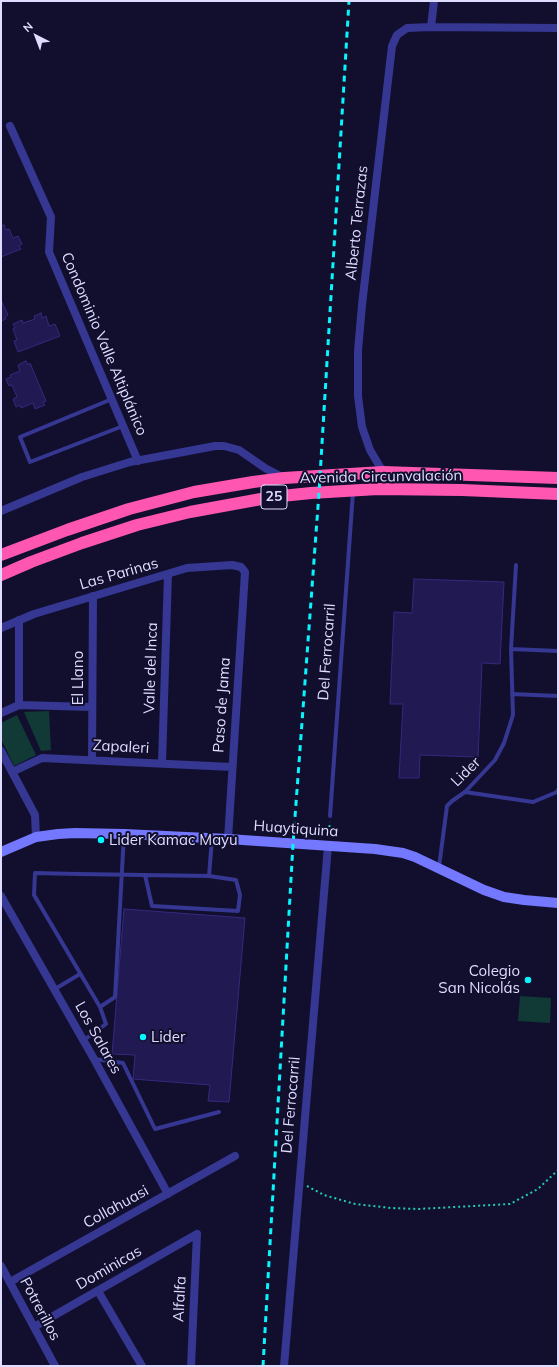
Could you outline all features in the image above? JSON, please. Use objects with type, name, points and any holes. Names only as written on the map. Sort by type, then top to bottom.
[{"type":"highway","name":"Avenida Circunvalación","points":[[1,555],[67,530],[129,509],[194,492],[284,478],[383,472],[558,478]]},
{"type":"highway","name":"Avenida Circunvalación","points":[[1,575],[89,540],[164,518],[218,506],[272,497],[353,490],[397,489],[558,494]]},
{"type":"street","points":[[431,27],[434,1]]},
{"type":"street","name":"Alberto Terrazas","points":[[383,472],[370,450],[362,427],[358,396],[358,351],[392,46],[397,35],[407,28],[558,28]]},
{"type":"street","name":"Condominio Valle Altiplánico","points":[[10,126],[51,217],[49,252],[138,461]]},
{"type":"street","name":"Avenida Circunvalación","points":[[1,511],[82,477],[130,462],[216,446],[224,446],[239,450],[284,478]]},
{"type":"street","name":"Las Parinas","points":[[1,628],[34,614],[187,568],[232,565],[241,567],[245,572]]},
{"type":"street","name":"Paso de Jama","points":[[228,839],[245,572]]},
{"type":"street","name":"Valle del Inca","points":[[162,763],[168,574]]},
{"type":"street","name":"El Llano","points":[[92,759],[93,596]]},
{"type":"street","points":[[19,620],[19,705]]},
{"type":"street","points":[[1,713],[19,705],[92,706]]},
{"type":"street","points":[[1,751],[35,815],[36,837]]},
{"type":"street","name":"Zapaleri","points":[[12,772],[42,758],[92,759],[232,767]]},
{"type":"street","name":"Huaytiquina","points":[[1,852],[36,837],[69,833],[212,838],[389,851],[415,857],[439,867],[484,890],[504,897],[558,903]]},
{"type":"street","name":"Del Ferrocarril","points":[[284,1366],[328,846]]},
{"type":"street","name":"Los Salares","points":[[1,896],[84,1040],[168,1194]]},
{"type":"street","name":"Collahuasi","points":[[10,1282],[235,1156]]},
{"type":"street","name":"Dominicas","points":[[34,1327],[197,1234]]},
{"type":"street","name":"Alfalfa","points":[[191,1366],[197,1234]]},
{"type":"street","name":"Potrerillos","points":[[1,1266],[55,1366]]},
{"type":"street","points":[[98,1291],[142,1366]]},
{"type":"lane","points":[[112,399],[20,437],[30,462],[123,426]]},
{"type":"lane","name":"Del Ferrocarril","points":[[330,816],[353,490]]},
{"type":"lane","name":"Lider","points":[[439,867],[446,810],[449,804],[465,792],[495,760],[504,743],[512,715],[511,649],[516,565]]},
{"type":"lane","points":[[511,649],[558,651]]},
{"type":"lane","points":[[512,694],[558,696]]},
{"type":"lane","points":[[465,792],[534,802],[557,792],[558,790]]},
{"type":"lane","points":[[100,1007],[114,997],[124,834]]},
{"type":"lane","points":[[209,876],[212,838]]},
{"type":"lane","points":[[84,1040],[106,1024],[100,1007],[34,895],[35,873],[209,876],[236,880],[240,895],[238,911],[152,906],[145,875]]},
{"type":"lane","points":[[55,989],[80,974]]},
{"type":"lane","points":[[94,1059],[123,1063],[155,1129],[219,1112]]},
{"type":"path","points":[[328,846],[330,816]]},
{"type":"path","points":[[299,1182],[324,1194],[355,1204],[418,1209],[510,1204],[538,1189],[558,1170]]},
{"type":"green space","points":[[49,711],[51,750],[41,751],[24,712]]},
{"type":"green space","points":[[17,715],[36,755],[14,766],[1,739],[1,723]]},
{"type":"green space","points":[[520,996],[551,998],[550,1023],[518,1021]]},
{"type":"building","points":[[4,225],[6,230],[9,229],[13,238],[18,236],[22,244],[19,246],[21,249],[1,257],[1,226]]},
{"type":"building","points":[[1,300],[8,315],[5,317],[6,319],[1,321]]},
{"type":"building","points":[[41,313],[42,318],[46,316],[49,326],[55,324],[60,336],[18,352],[14,341],[17,340],[13,329],[15,328],[13,324],[22,320],[23,323],[35,319],[34,316]]},
{"type":"building","points":[[26,361],[28,365],[30,363],[46,401],[43,402],[45,405],[35,409],[33,403],[21,408],[20,405],[16,407],[13,399],[17,397],[12,385],[9,386],[6,379],[11,377],[10,375],[20,371],[18,365]]},
{"type":"building","points":[[414,579],[504,582],[500,664],[482,663],[478,757],[420,755],[419,778],[399,778],[403,704],[390,704],[394,612],[412,613]]},
{"type":"building","points":[[124,909],[245,918],[229,1102],[208,1101],[210,1085],[133,1079],[135,1055],[112,1054]]},
{"type":"railway","points":[[263,1366],[293,844],[319,493],[349,1]]},
{"type":"place","name":"Lider Kamac Mayu","points":[[101,840]]},
{"type":"place","name":"Colegio San Nicolás","points":[[528,980]]},
{"type":"place","name":"Lider","points":[[143,1037]]}]
